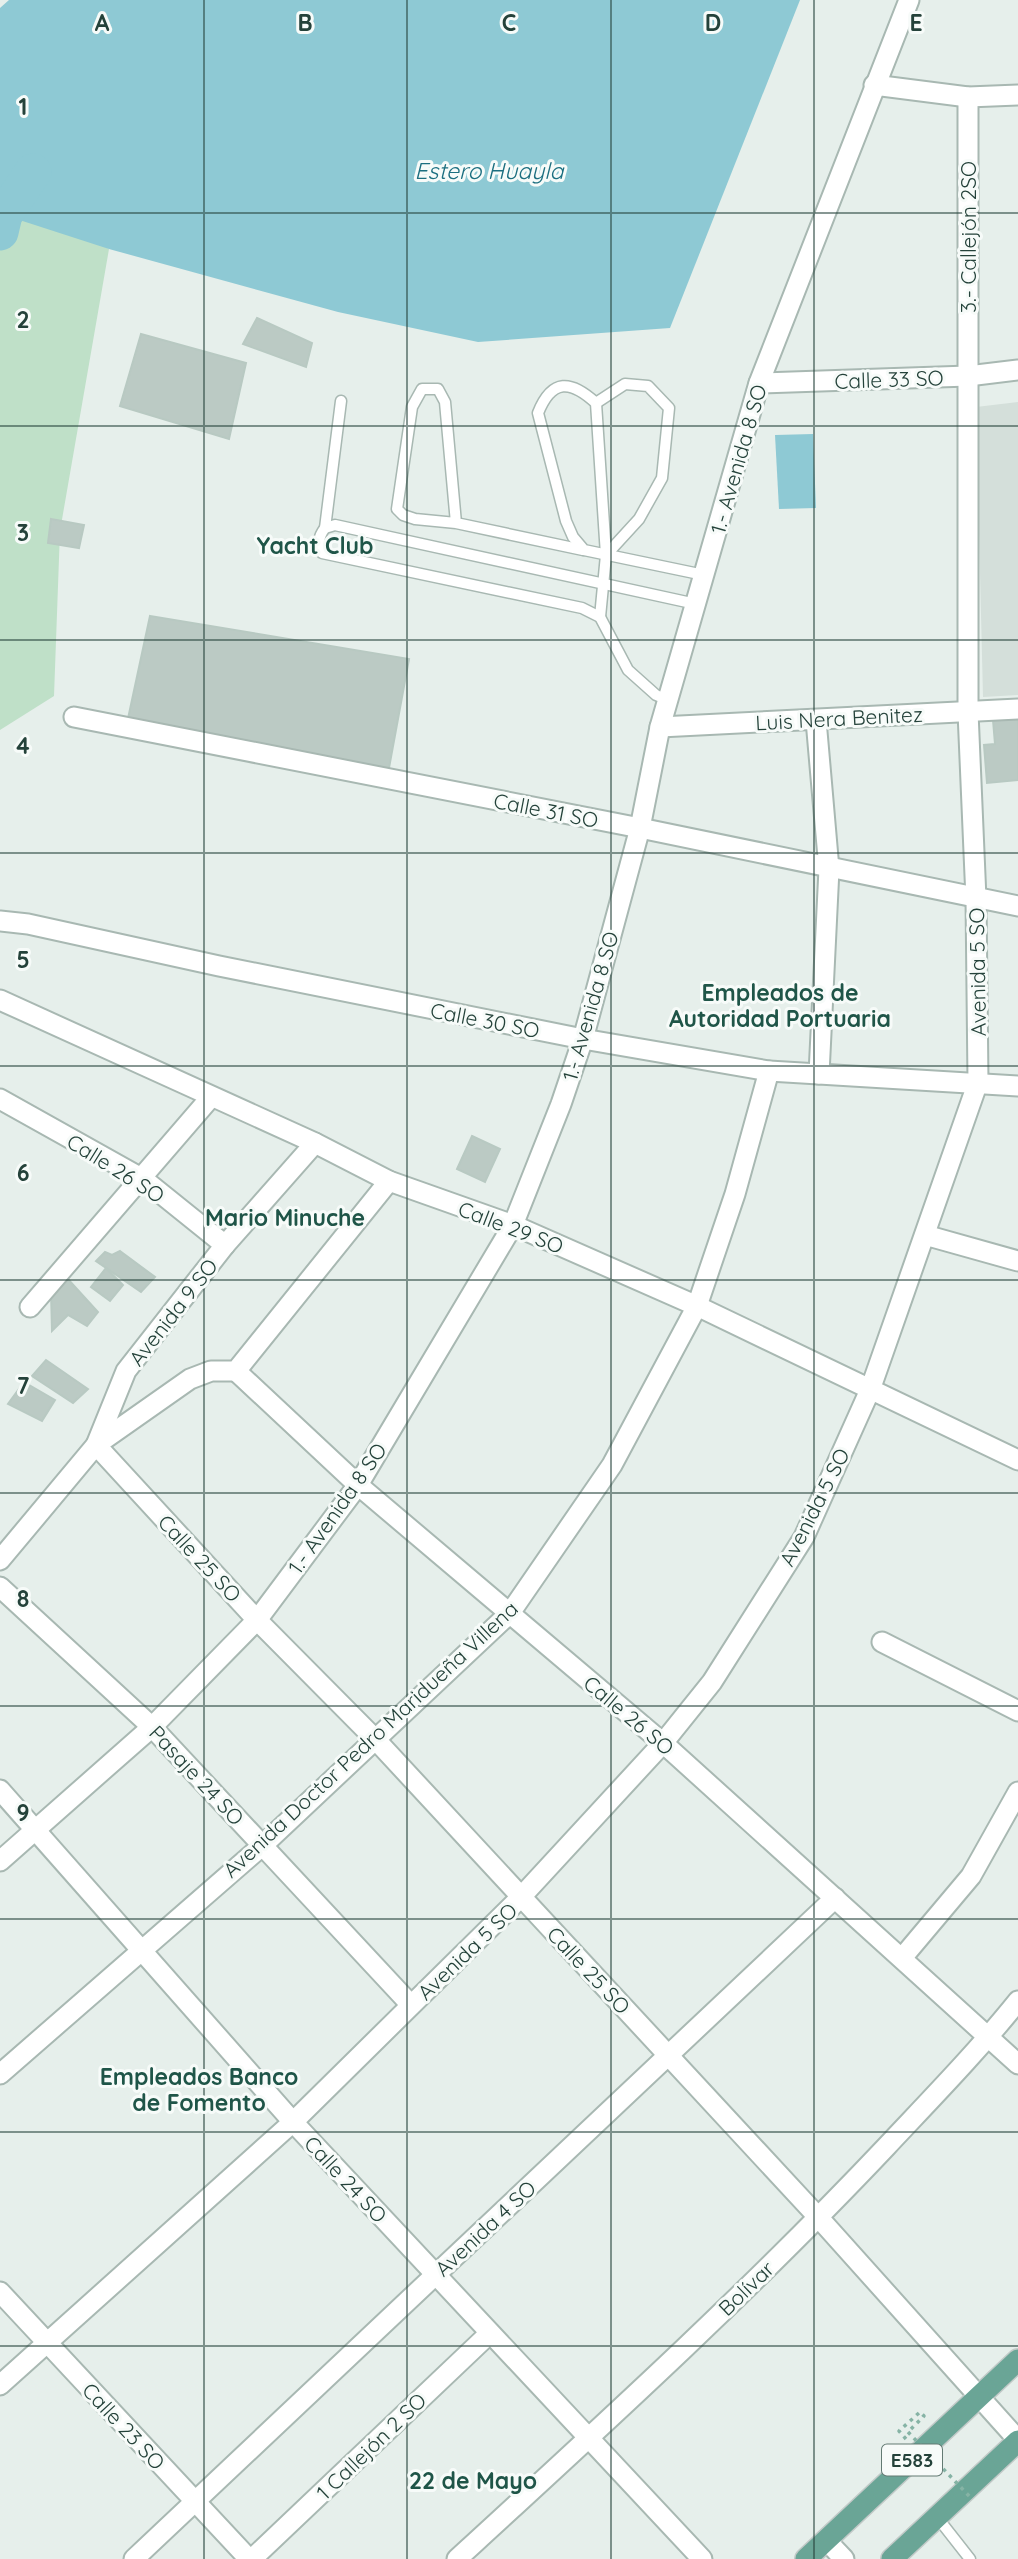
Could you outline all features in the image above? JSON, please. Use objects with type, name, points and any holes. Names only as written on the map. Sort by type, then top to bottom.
[{"type":"main road","name":"E583","points":[[806,2559],[1018,2360]]},
{"type":"main road","name":"E583","points":[[892,2559],[1018,2440]]},
{"type":"street","name":"1.- Avenida 8 SO","points":[[0,1861],[152,1727],[257,1620],[358,1485],[513,1225],[583,1040],[640,828],[660,727],[759,383],[909,0]]},
{"type":"street","points":[[874,85],[968,97],[1018,95]]},
{"type":"street","name":"3.- Callejón 2SO","points":[[968,97],[968,376]]},
{"type":"street","name":"Calle 33 SO","points":[[759,383],[968,376],[1018,370]]},
{"type":"street","name":"Avenida 5 SO","points":[[0,2385],[293,2122],[521,1897],[663,1743],[712,1682],[804,1537],[870,1391],[978,1082],[976,899],[968,712],[968,376]]},
{"type":"street","name":"Luis Nera Benitez","points":[[660,727],[1018,709]]},
{"type":"street","name":"Calle 31 SO","points":[[74,718],[640,828],[1018,906]]},
{"type":"street","points":[[816,720],[829,869],[819,1074]]},
{"type":"street","name":"Calle 30 SO","points":[[0,921],[28,924],[583,1040],[769,1071],[1018,1086]]},
{"type":"street","name":"Calle 29 SO","points":[[0,1000],[315,1143],[389,1181],[513,1225],[697,1306],[1018,1460]]},
{"type":"street","name":"Avenida Doctor Pedro Maridueña Villena","points":[[0,2074],[139,1950],[263,1845],[510,1613],[612,1465],[697,1306],[735,1194],[769,1071]]},
{"type":"street","points":[[30,1307],[211,1097]]},
{"type":"street","name":"Calle 26 SO","points":[[0,1099],[143,1179],[225,1245]]},
{"type":"street","name":"Avenida 9 SO","points":[[0,1560],[96,1445],[126,1371],[225,1245],[315,1143]]},
{"type":"street","points":[[96,1445],[190,1379],[211,1371],[236,1371],[389,1181]]},
{"type":"street","points":[[925,1235],[1018,1261]]},
{"type":"street","name":"Calle 26 SO","points":[[236,1371],[358,1485],[663,1743],[1018,2064]]},
{"type":"street","name":"Calle 25 SO","points":[[96,1445],[257,1620],[376,1740],[819,2218],[1018,2440]]},
{"type":"street","name":"Pasaje 24 SO","points":[[0,1587],[152,1727],[411,2005]]},
{"type":"street","points":[[882,1642],[1018,1711]]},
{"type":"street","name":"Calle 24 SO","points":[[0,1790],[293,2122],[702,2559]]},
{"type":"street","points":[[902,1958],[971,1876],[1018,1792]]},
{"type":"street","name":"Avenida 4 SO","points":[[134,2559],[835,1898]]},
{"type":"street","name":"Bolívar","points":[[457,2559],[589,2438],[819,2218],[989,2038],[1018,2001]]},
{"type":"street","name":"Calle 23 SO","points":[[0,2292],[251,2559]]},
{"type":"street","name":"1 Callejón 2 SO","points":[[251,2559],[490,2333]]},
{"type":"street","points":[[826,2540],[844,2559]]},
{"type":"lane","points":[[596,403],[625,384],[648,386],[669,408],[662,478],[639,519],[606,555]]},
{"type":"lane","points":[[584,550],[573,537],[566,521],[538,413],[543,400],[556,387],[580,389],[596,403],[606,555],[600,617],[628,670],[656,695],[668,700]]},
{"type":"lane","points":[[456,523],[445,402],[438,389],[422,390],[412,407],[397,509],[403,515],[415,519],[456,523],[704,575]]},
{"type":"lane","points":[[341,401],[325,528],[318,543],[322,553],[582,608],[600,617]]},
{"type":"lane","points":[[325,528],[335,525],[696,604]]},
{"type":"lane","points":[[937,2517],[970,2559]]},
{"type":"path","points":[[899,2431],[920,2412],[924,2416],[908,2431],[972,2499]]},
{"type":"shaded area","points":[[1018,402],[1018,695],[983,697],[976,407]]},
{"type":"green space","points":[[0,191],[109,249],[60,531],[54,696],[0,730]]},
{"type":"water","name":"Estero Huayla","points":[[9,0],[800,0],[670,328],[478,342],[338,312],[109,249],[4,215],[0,211],[0,8]]},
{"type":"water","points":[[813,434],[816,508],[779,509],[775,435]]},
{"type":"building","points":[[257,318],[312,343],[306,367],[243,344]]},
{"type":"building","points":[[141,334],[246,363],[229,439],[120,406]]},
{"type":"building","points":[[51,519],[84,525],[79,548],[48,543]]},
{"type":"building","points":[[150,616],[409,659],[389,768],[126,728]]},
{"type":"building","points":[[1018,718],[1018,780],[987,783],[984,745],[995,744],[993,720]]},
{"type":"building","points":[[472,1136],[500,1149],[485,1182],[457,1169]]},
{"type":"building","points":[[120,1251],[155,1277],[141,1292],[96,1261],[105,1252],[112,1255]]},
{"type":"building","points":[[106,1268],[123,1285],[110,1301],[91,1287]]},
{"type":"building","points":[[66,1277],[98,1312],[87,1326],[68,1315],[52,1331],[51,1292]]},
{"type":"building","points":[[46,1360],[88,1389],[73,1403],[32,1376]]},
{"type":"building","points":[[24,1382],[55,1400],[42,1421],[8,1404]]},
{"type":"waterway","points":[[0,232],[4,215],[33,172]]},
{"type":"district","name":"Yacht Club","points":[[315,545]]},
{"type":"district","name":"Empleados de Autoridad Portuaria","points":[[780,1005]]},
{"type":"district","name":"Mario Minuche","points":[[285,1217]]},
{"type":"district","name":"Empleados Banco de Fomento","points":[[199,2089]]},
{"type":"district","name":"22 de Mayo","points":[[473,2480]]}]
